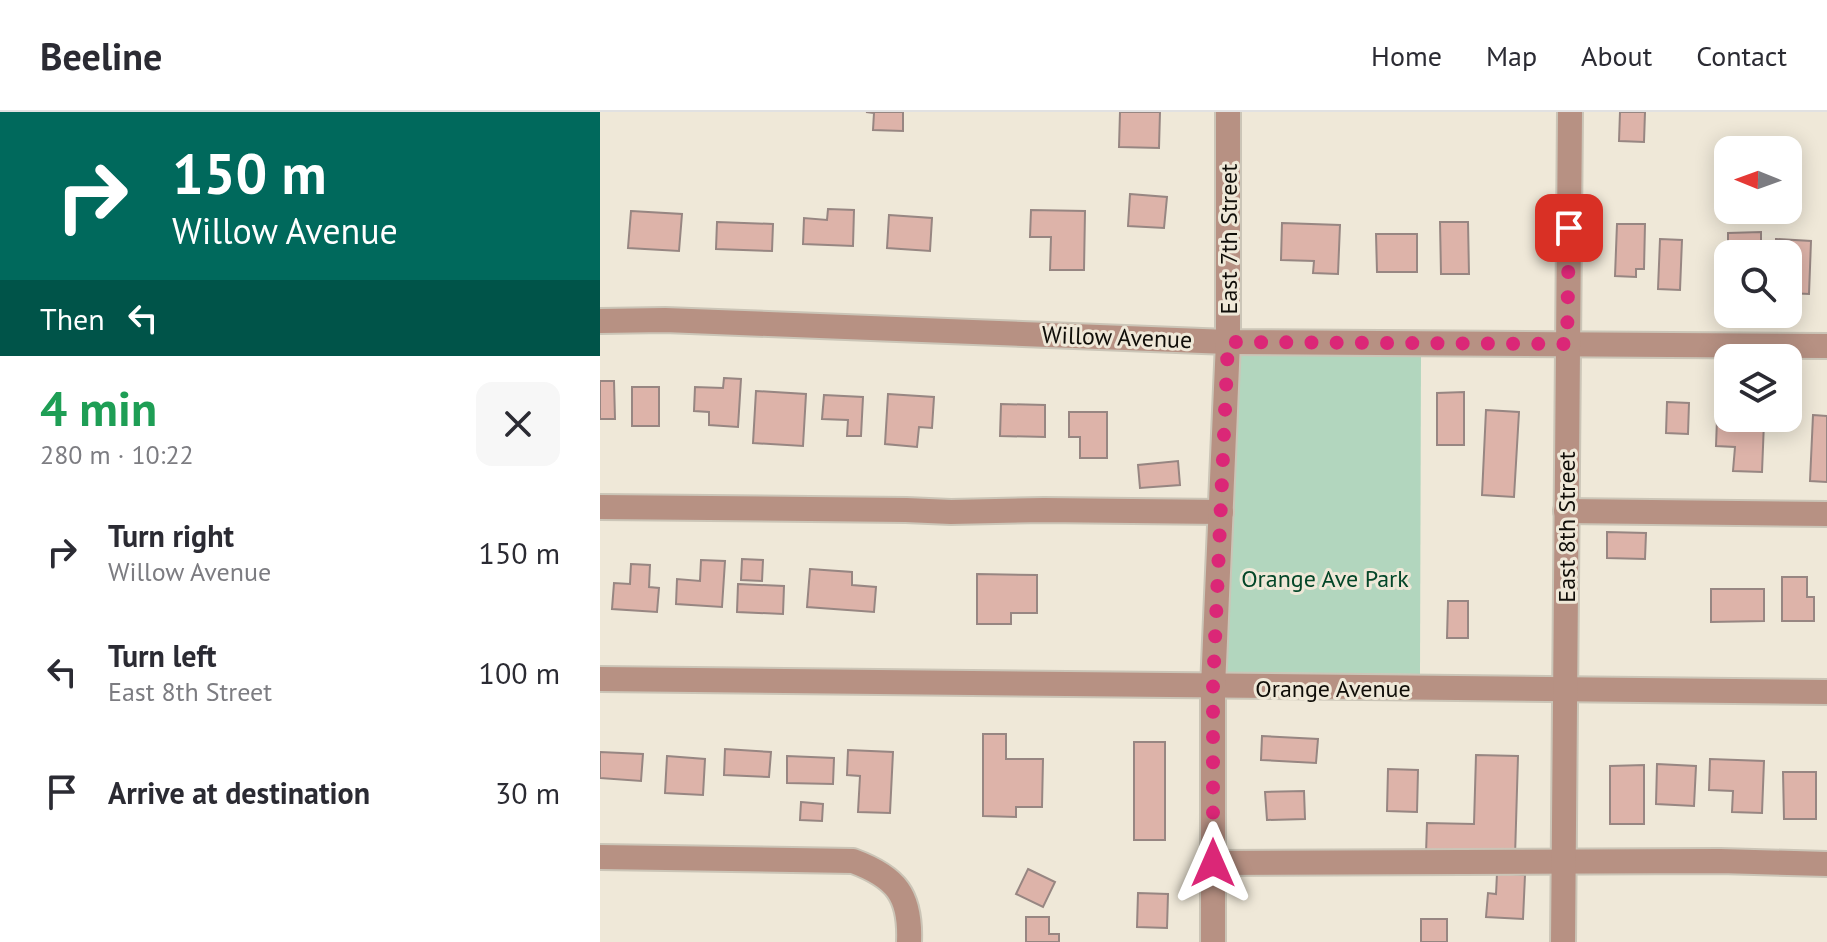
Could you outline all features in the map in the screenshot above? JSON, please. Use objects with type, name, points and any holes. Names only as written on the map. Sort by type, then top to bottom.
[{"type":"street","name":"East 7th Street","points":[[1213,942],[1213,687],[1228,342],[1228,112]]},
{"type":"street","name":"East 8th Street","points":[[1563,942],[1570,112]]},
{"type":"street","name":"Willow Avenue","points":[[600,321],[680,321],[1228,342],[1827,346]]},
{"type":"street","points":[[600,507],[1221,512]]},
{"type":"street","points":[[1566,511],[1827,514]]},
{"type":"street","name":"Orange Avenue","points":[[600,679],[1827,692]]},
{"type":"street","points":[[600,857],[853,861],[875,869],[896,886],[905,899],[910,921],[909,942]]},
{"type":"street","points":[[1213,863],[1563,861],[1827,864]]},
{"type":"green space","name":"Orange Ave Park","points":[[1240,355],[1421,357],[1420,674],[1226,672]]},
{"type":"building","points":[[866,112],[903,112],[903,131],[873,130],[874,113]]},
{"type":"building","points":[[1120,112],[1160,112],[1159,148],[1119,147]]},
{"type":"building","points":[[1620,112],[1645,112],[1644,142],[1619,141]]},
{"type":"building","points":[[1130,194],[1167,197],[1164,228],[1128,226]]},
{"type":"building","points":[[828,209],[854,210],[853,246],[803,244],[804,218],[827,220]]},
{"type":"building","points":[[1031,210],[1085,211],[1084,270],[1050,270],[1051,237],[1030,237]]},
{"type":"building","points":[[631,211],[682,214],[679,251],[628,248]]},
{"type":"building","points":[[889,215],[932,218],[930,251],[887,248]]},
{"type":"building","points":[[717,222],[773,224],[772,251],[716,249]]},
{"type":"building","points":[[1440,222],[1468,222],[1469,274],[1441,274]]},
{"type":"building","points":[[1282,223],[1340,225],[1338,274],[1313,273],[1314,261],[1281,260]]},
{"type":"building","points":[[1617,224],[1645,224],[1644,269],[1636,269],[1636,277],[1615,276]]},
{"type":"building","points":[[1761,232],[1761,240],[1728,240],[1728,233]]},
{"type":"building","points":[[1376,234],[1417,234],[1417,272],[1377,272]]},
{"type":"building","points":[[1660,239],[1682,240],[1680,290],[1658,289]]},
{"type":"building","points":[[1802,240],[1811,241],[1809,294],[1802,294]]},
{"type":"building","points":[[724,378],[741,379],[738,427],[709,425],[709,412],[694,411],[695,387],[723,388]]},
{"type":"building","points":[[600,381],[614,381],[615,419],[600,419]]},
{"type":"building","points":[[632,387],[659,387],[659,426],[632,426]]},
{"type":"building","points":[[756,391],[806,394],[803,446],[753,443]]},
{"type":"building","points":[[1464,392],[1464,445],[1437,445],[1437,393]]},
{"type":"building","points":[[888,394],[934,397],[932,428],[919,427],[917,447],[885,444]]},
{"type":"building","points":[[824,395],[863,397],[861,436],[847,436],[848,420],[822,419]]},
{"type":"building","points":[[1667,402],[1689,403],[1688,434],[1666,433]]},
{"type":"building","points":[[1001,404],[1045,405],[1045,437],[1000,436]]},
{"type":"building","points":[[1486,410],[1519,412],[1514,497],[1482,495]]},
{"type":"building","points":[[1069,412],[1107,412],[1107,458],[1080,458],[1080,437],[1069,437]]},
{"type":"building","points":[[1813,415],[1827,416],[1827,482],[1810,481]]},
{"type":"building","points":[[1717,432],[1764,432],[1762,472],[1733,471],[1735,447],[1716,446]]},
{"type":"building","points":[[1178,461],[1180,485],[1140,488],[1138,465]]},
{"type":"building","points":[[1607,532],[1646,533],[1645,559],[1607,558]]},
{"type":"building","points":[[742,559],[763,560],[762,581],[741,580]]},
{"type":"building","points":[[701,560],[725,561],[722,607],[676,604],[677,579],[700,581]]},
{"type":"building","points":[[631,564],[650,565],[649,587],[659,588],[657,612],[612,609],[614,583],[630,584]]},
{"type":"building","points":[[810,569],[852,572],[852,585],[876,587],[874,612],[807,607]]},
{"type":"building","points":[[977,574],[1037,575],[1037,613],[1011,613],[1011,624],[977,624]]},
{"type":"building","points":[[1782,577],[1807,577],[1807,597],[1814,597],[1814,621],[1782,621]]},
{"type":"building","points":[[738,584],[784,586],[783,614],[737,612]]},
{"type":"building","points":[[1711,589],[1764,589],[1764,621],[1711,622]]},
{"type":"building","points":[[1448,601],[1468,601],[1468,638],[1447,638]]},
{"type":"building","points":[[983,734],[1006,734],[1006,759],[1043,759],[1042,807],[1016,807],[1016,817],[983,816]]},
{"type":"building","points":[[1262,736],[1318,739],[1316,763],[1261,760]]},
{"type":"building","points":[[1134,742],[1165,742],[1165,840],[1134,840]]},
{"type":"building","points":[[725,749],[771,752],[769,777],[724,775]]},
{"type":"building","points":[[848,750],[893,752],[890,813],[858,812],[860,776],[847,775]]},
{"type":"building","points":[[600,752],[643,754],[641,781],[600,778]]},
{"type":"building","points":[[1476,755],[1518,756],[1515,857],[1426,854],[1427,823],[1474,824]]},
{"type":"building","points":[[667,756],[705,759],[703,795],[665,793]]},
{"type":"building","points":[[787,756],[834,758],[833,784],[787,783]]},
{"type":"building","points":[[1710,759],[1764,761],[1762,813],[1732,812],[1733,791],[1709,790]]},
{"type":"building","points":[[1657,764],[1696,766],[1694,806],[1656,804]]},
{"type":"building","points":[[1644,765],[1644,824],[1610,824],[1610,766]]},
{"type":"building","points":[[1388,769],[1418,770],[1417,812],[1387,811]]},
{"type":"building","points":[[1783,772],[1816,772],[1816,819],[1784,819]]},
{"type":"building","points":[[1304,791],[1305,819],[1267,820],[1265,792]]},
{"type":"building","points":[[801,802],[823,804],[822,821],[800,820]]},
{"type":"building","points":[[1028,869],[1055,882],[1043,907],[1016,894]]},
{"type":"building","points":[[1497,873],[1525,875],[1523,919],[1486,917],[1488,893],[1496,894]]},
{"type":"building","points":[[1138,893],[1168,894],[1167,928],[1137,927]]},
{"type":"building","points":[[1026,917],[1049,917],[1049,934],[1059,934],[1059,942],[1026,942]]},
{"type":"building","points":[[1421,919],[1447,919],[1447,942],[1421,942]]},
{"type":"route","points":[[1213,863],[1213,687],[1228,342],[1567,344],[1569,228]]}]
